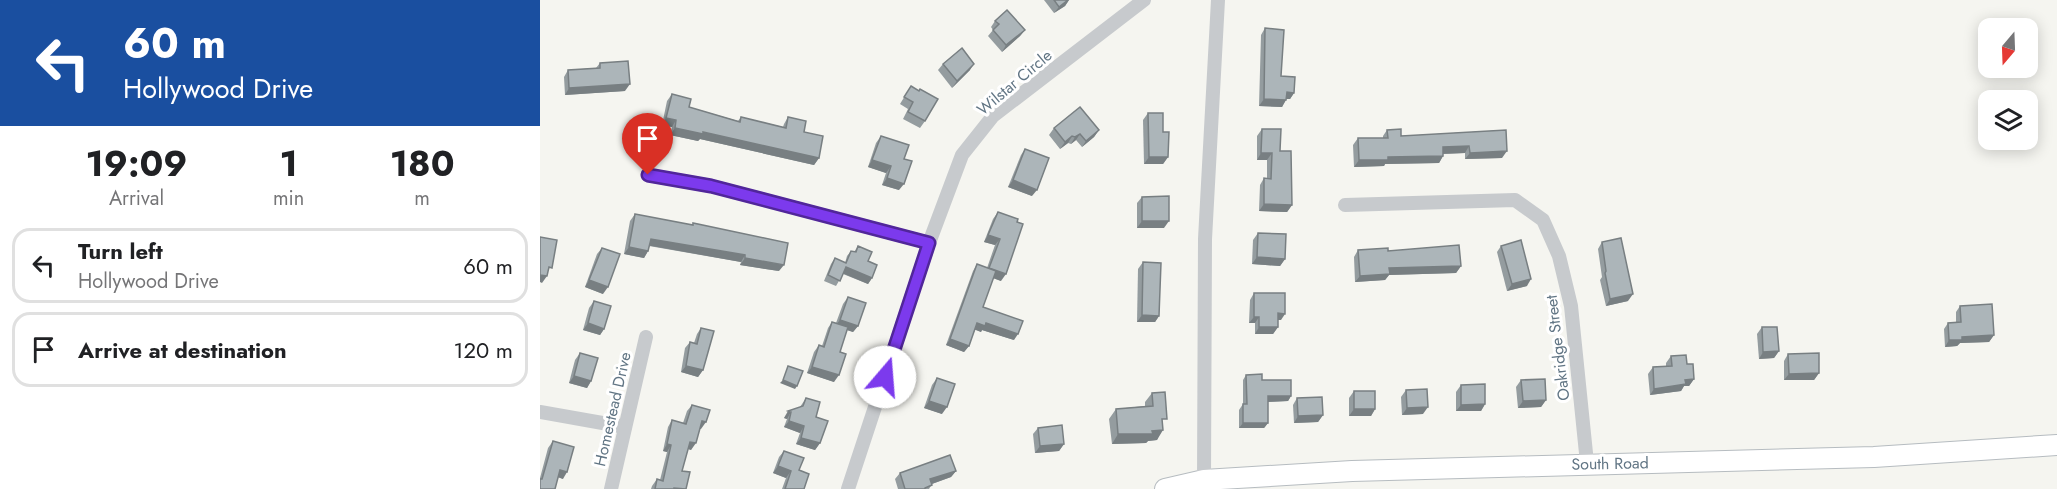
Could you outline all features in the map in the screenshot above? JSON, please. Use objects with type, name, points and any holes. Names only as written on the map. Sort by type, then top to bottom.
[{"type":"main road","name":"South Road","points":[[1165,489],[1204,480],[1352,471],[1874,457],[2057,446]]},
{"type":"street","name":"Wilstar Circle","points":[[848,489],[929,243],[962,155],[993,116],[1144,0]]},
{"type":"street","points":[[1204,480],[1205,239],[1216,1]]},
{"type":"street","points":[[648,175],[711,186],[929,243]]},
{"type":"street","name":"Oakridge Street","points":[[1345,205],[1515,200],[1543,220],[1559,256],[1571,306],[1587,464]]},
{"type":"street","name":"Homestead Drive","points":[[611,489],[646,337]]},
{"type":"street","points":[[540,412],[625,427]]},
{"type":"building","points":[[1054,0],[1068,0],[1059,7]]},
{"type":"building","points":[[1007,10],[1025,30],[1006,45],[993,30],[999,24],[995,21]]},
{"type":"building","points":[[1265,28],[1284,30],[1281,76],[1295,77],[1294,93],[1287,92],[1286,100],[1264,99]]},
{"type":"building","points":[[962,48],[974,64],[957,81],[943,64]]},
{"type":"building","points":[[628,61],[630,84],[569,88],[568,70],[600,68],[600,63]]},
{"type":"building","points":[[911,86],[938,99],[925,121],[908,112],[913,102],[904,97]]},
{"type":"building","points":[[672,94],[691,99],[689,107],[740,122],[741,117],[786,128],[788,117],[806,121],[804,132],[823,136],[819,158],[675,128],[676,120],[666,118]]},
{"type":"building","points":[[1080,107],[1099,130],[1086,141],[1080,134],[1072,136],[1065,142],[1054,128]]},
{"type":"building","points":[[1148,113],[1163,113],[1163,132],[1169,132],[1168,157],[1149,157]]},
{"type":"building","points":[[1262,129],[1281,129],[1280,151],[1291,151],[1292,205],[1264,204],[1264,178],[1271,179],[1272,153],[1261,153]]},
{"type":"building","points":[[1401,129],[1401,136],[1506,130],[1507,151],[1470,153],[1469,146],[1443,147],[1443,156],[1359,160],[1358,138],[1388,138],[1387,130]]},
{"type":"building","points":[[881,136],[909,145],[904,159],[912,161],[904,184],[887,178],[891,166],[872,160]]},
{"type":"building","points":[[1025,149],[1049,158],[1037,190],[1013,180]]},
{"type":"building","points":[[1169,196],[1169,221],[1142,221],[1142,197]]},
{"type":"building","points":[[998,212],[1018,219],[1017,222],[1023,224],[1006,274],[989,268],[1000,239],[988,235]]},
{"type":"building","points":[[635,214],[693,225],[693,223],[788,243],[784,265],[745,258],[745,255],[651,239],[648,251],[629,247]]},
{"type":"building","points":[[1258,233],[1286,234],[1285,259],[1257,257]]},
{"type":"building","points":[[540,237],[557,240],[552,268],[549,267],[547,276],[540,275]]},
{"type":"building","points":[[1621,238],[1633,294],[1610,299],[1602,242]]},
{"type":"building","points":[[1521,240],[1531,279],[1512,284],[1501,246]]},
{"type":"building","points":[[1459,245],[1461,266],[1389,268],[1390,274],[1360,276],[1358,250],[1388,248],[1388,251]]},
{"type":"building","points":[[858,246],[872,252],[868,261],[877,265],[872,278],[846,267],[840,281],[828,275],[835,258],[846,263],[851,251],[856,252]]},
{"type":"building","points":[[602,248],[620,254],[608,287],[589,280]]},
{"type":"building","points":[[1143,262],[1161,263],[1159,316],[1142,315]]},
{"type":"building","points":[[977,264],[996,271],[983,307],[1023,321],[1018,334],[986,323],[985,326],[977,323],[969,346],[950,339]]},
{"type":"building","points":[[1254,293],[1285,293],[1285,314],[1278,313],[1278,327],[1259,327],[1259,317],[1254,317]]},
{"type":"building","points":[[848,297],[866,303],[858,326],[840,320]]},
{"type":"building","points":[[594,301],[611,306],[604,329],[588,323]]},
{"type":"building","points":[[1992,304],[1994,335],[1949,340],[1948,323],[1961,322],[1960,306]]},
{"type":"building","points":[[832,322],[848,327],[840,352],[846,354],[839,375],[812,367],[819,345],[824,347]]},
{"type":"building","points":[[1762,327],[1777,327],[1779,351],[1763,352]]},
{"type":"building","points":[[701,328],[714,331],[703,370],[686,366],[690,342],[697,344]]},
{"type":"building","points":[[580,353],[598,358],[591,381],[574,376]]},
{"type":"building","points":[[1819,353],[1819,373],[1789,374],[1788,354]]},
{"type":"building","points":[[1686,355],[1687,364],[1693,364],[1694,379],[1685,380],[1686,384],[1654,389],[1653,367],[1672,366],[1671,356]]},
{"type":"building","points":[[788,366],[803,371],[797,386],[783,380]]},
{"type":"building","points":[[1262,374],[1262,380],[1291,380],[1291,396],[1268,396],[1268,423],[1243,423],[1243,404],[1247,404],[1246,375]]},
{"type":"building","points":[[937,378],[955,384],[947,407],[929,401]]},
{"type":"building","points":[[1545,379],[1546,400],[1523,401],[1521,380]]},
{"type":"building","points":[[1485,384],[1485,404],[1461,405],[1461,385]]},
{"type":"building","points":[[1427,389],[1428,407],[1407,408],[1406,390]]},
{"type":"building","points":[[1354,391],[1375,391],[1375,409],[1354,409]]},
{"type":"building","points":[[1165,392],[1167,419],[1162,419],[1163,430],[1152,431],[1153,434],[1118,434],[1116,409],[1153,406],[1152,393]]},
{"type":"building","points":[[1322,397],[1323,415],[1298,416],[1297,398]]},
{"type":"building","points":[[806,398],[820,402],[816,417],[828,421],[820,443],[801,438],[804,426],[789,421],[791,412],[788,411],[803,406]]},
{"type":"building","points":[[692,405],[710,410],[706,422],[702,421],[696,443],[690,442],[682,471],[690,472],[686,489],[655,489],[657,479],[663,481],[671,445],[667,444],[672,420],[686,424]]},
{"type":"building","points":[[1062,425],[1064,444],[1040,446],[1038,428]]},
{"type":"building","points":[[553,441],[574,447],[567,472],[560,470],[555,489],[540,489],[540,479],[542,479]]},
{"type":"building","points":[[784,451],[804,458],[799,470],[809,474],[804,489],[785,489],[791,471],[778,466]]},
{"type":"building","points":[[950,455],[956,471],[930,479],[932,485],[925,489],[905,489],[900,473]]},
{"type":"route","points":[[648,175],[711,186],[929,243],[885,377]]}]
